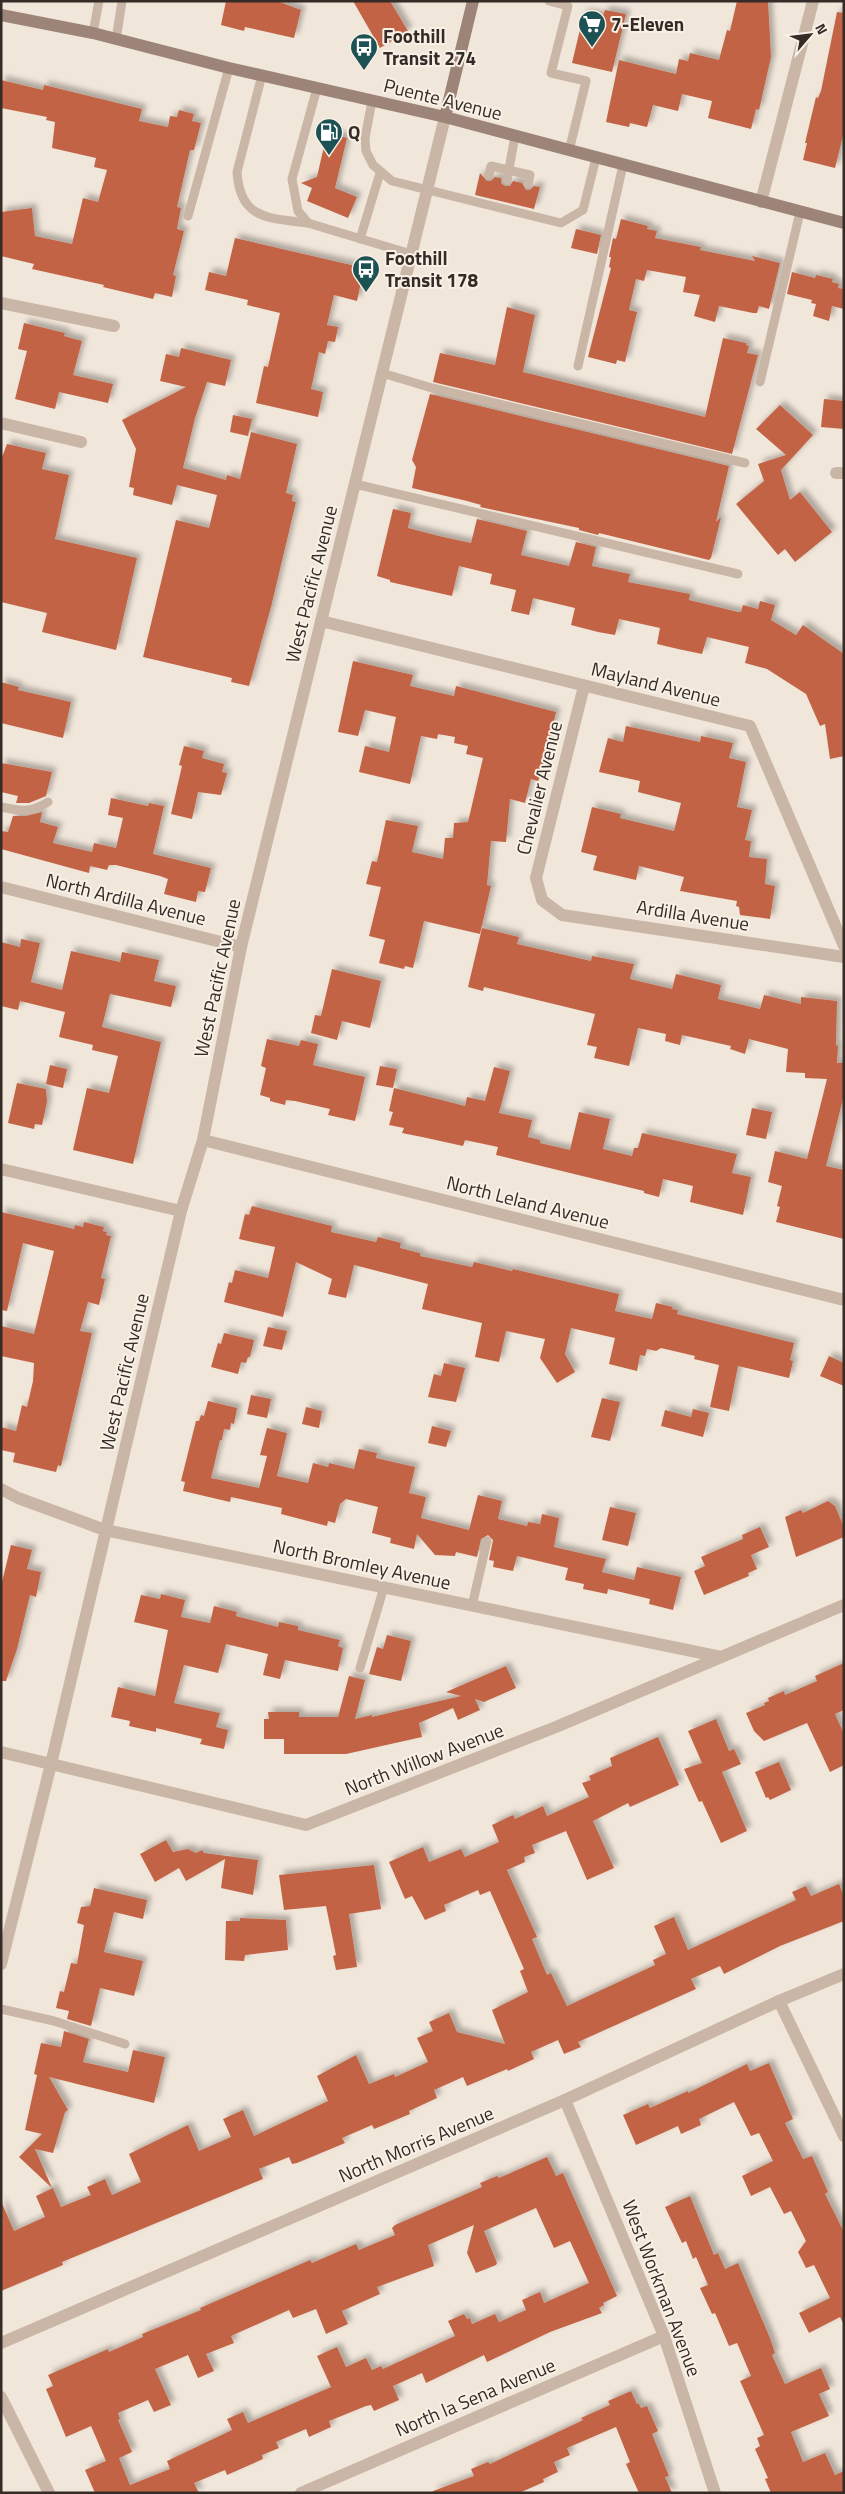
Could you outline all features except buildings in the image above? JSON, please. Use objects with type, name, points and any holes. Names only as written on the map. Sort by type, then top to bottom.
[{"type":"main road","name":"West Pacific Avenue","points":[[444,118],[473,1]]},
{"type":"main road","name":"Puente Avenue","points":[[1,14],[93,33],[229,68],[444,118],[844,223]]},
{"type":"street","points":[[761,202],[813,1]]},
{"type":"street","name":"West Pacific Avenue","points":[[1,1964],[51,1764],[182,1211],[203,1140],[241,947],[444,118]]},
{"type":"street","points":[[1,303],[114,326]]},
{"type":"street","points":[[1,423],[81,442]]},
{"type":"street","name":"Mayland Avenue","points":[[321,621],[750,726],[844,946]]},
{"type":"street","name":"Chevalier Avenue","points":[[542,900],[536,878],[584,686]]},
{"type":"street","name":"North Ardilla Avenue","points":[[1,887],[241,947]]},
{"type":"street","name":"Ardilla Avenue","points":[[542,900],[562,914],[844,957]]},
{"type":"street","name":"North Leland Avenue","points":[[203,1140],[844,1300]]},
{"type":"street","points":[[1,1169],[182,1211]]},
{"type":"street","name":"North Bromley Avenue","points":[[1,1489],[18,1498],[105,1530],[721,1657]]},
{"type":"street","name":"North Willow Avenue","points":[[1,1752],[306,1825],[556,1727],[844,1605]]},
{"type":"street","name":"North Morris Avenue","points":[[1,2343],[566,2100],[779,2001],[844,1974]]},
{"type":"street","points":[[779,2001],[844,2136]]},
{"type":"street","name":"West Workman Avenue","points":[[566,2100],[664,2336],[715,2493]]},
{"type":"street","name":"North la Sena Avenue","points":[[301,2493],[664,2336]]},
{"type":"street","points":[[1,2397],[49,2493]]},
{"type":"lane","points":[[93,33],[100,1]]},
{"type":"lane","points":[[116,40],[122,1]]},
{"type":"lane","points":[[549,1],[568,6],[551,73],[586,81],[569,151]]},
{"type":"lane","points":[[188,216],[229,68]]},
{"type":"lane","points":[[262,75],[237,172],[238,188],[243,202],[252,212],[272,219],[308,223],[411,254]]},
{"type":"lane","points":[[308,223],[298,211],[292,179],[317,88]]},
{"type":"lane","points":[[372,101],[365,138],[366,151],[373,165],[380,173],[402,185],[492,202],[517,208],[561,223],[583,210],[596,158]]},
{"type":"lane","points":[[515,136],[500,174],[518,178],[530,176],[528,184]]},
{"type":"lane","points":[[578,366],[623,165]]},
{"type":"lane","points":[[360,239],[380,173]]},
{"type":"lane","points":[[760,382],[800,212]]},
{"type":"lane","points":[[382,373],[432,388],[745,463]]},
{"type":"lane","points":[[355,484],[738,574]]},
{"type":"lane","points":[[1,807],[22,812],[38,808],[48,802]]},
{"type":"lane","points":[[472,1606],[487,1541]]},
{"type":"lane","points":[[360,1668],[384,1587]]},
{"type":"lane","points":[[1,2009],[54,2021],[125,2044]]},
{"type":"place","name":"7-Eleven","points":[[592,48]]},
{"type":"place","name":"Foothill Transit 274","points":[[364,71]]},
{"type":"place","name":"Q","points":[[329,156]]},
{"type":"place","name":"Foothill Transit 178","points":[[366,293]]}]
